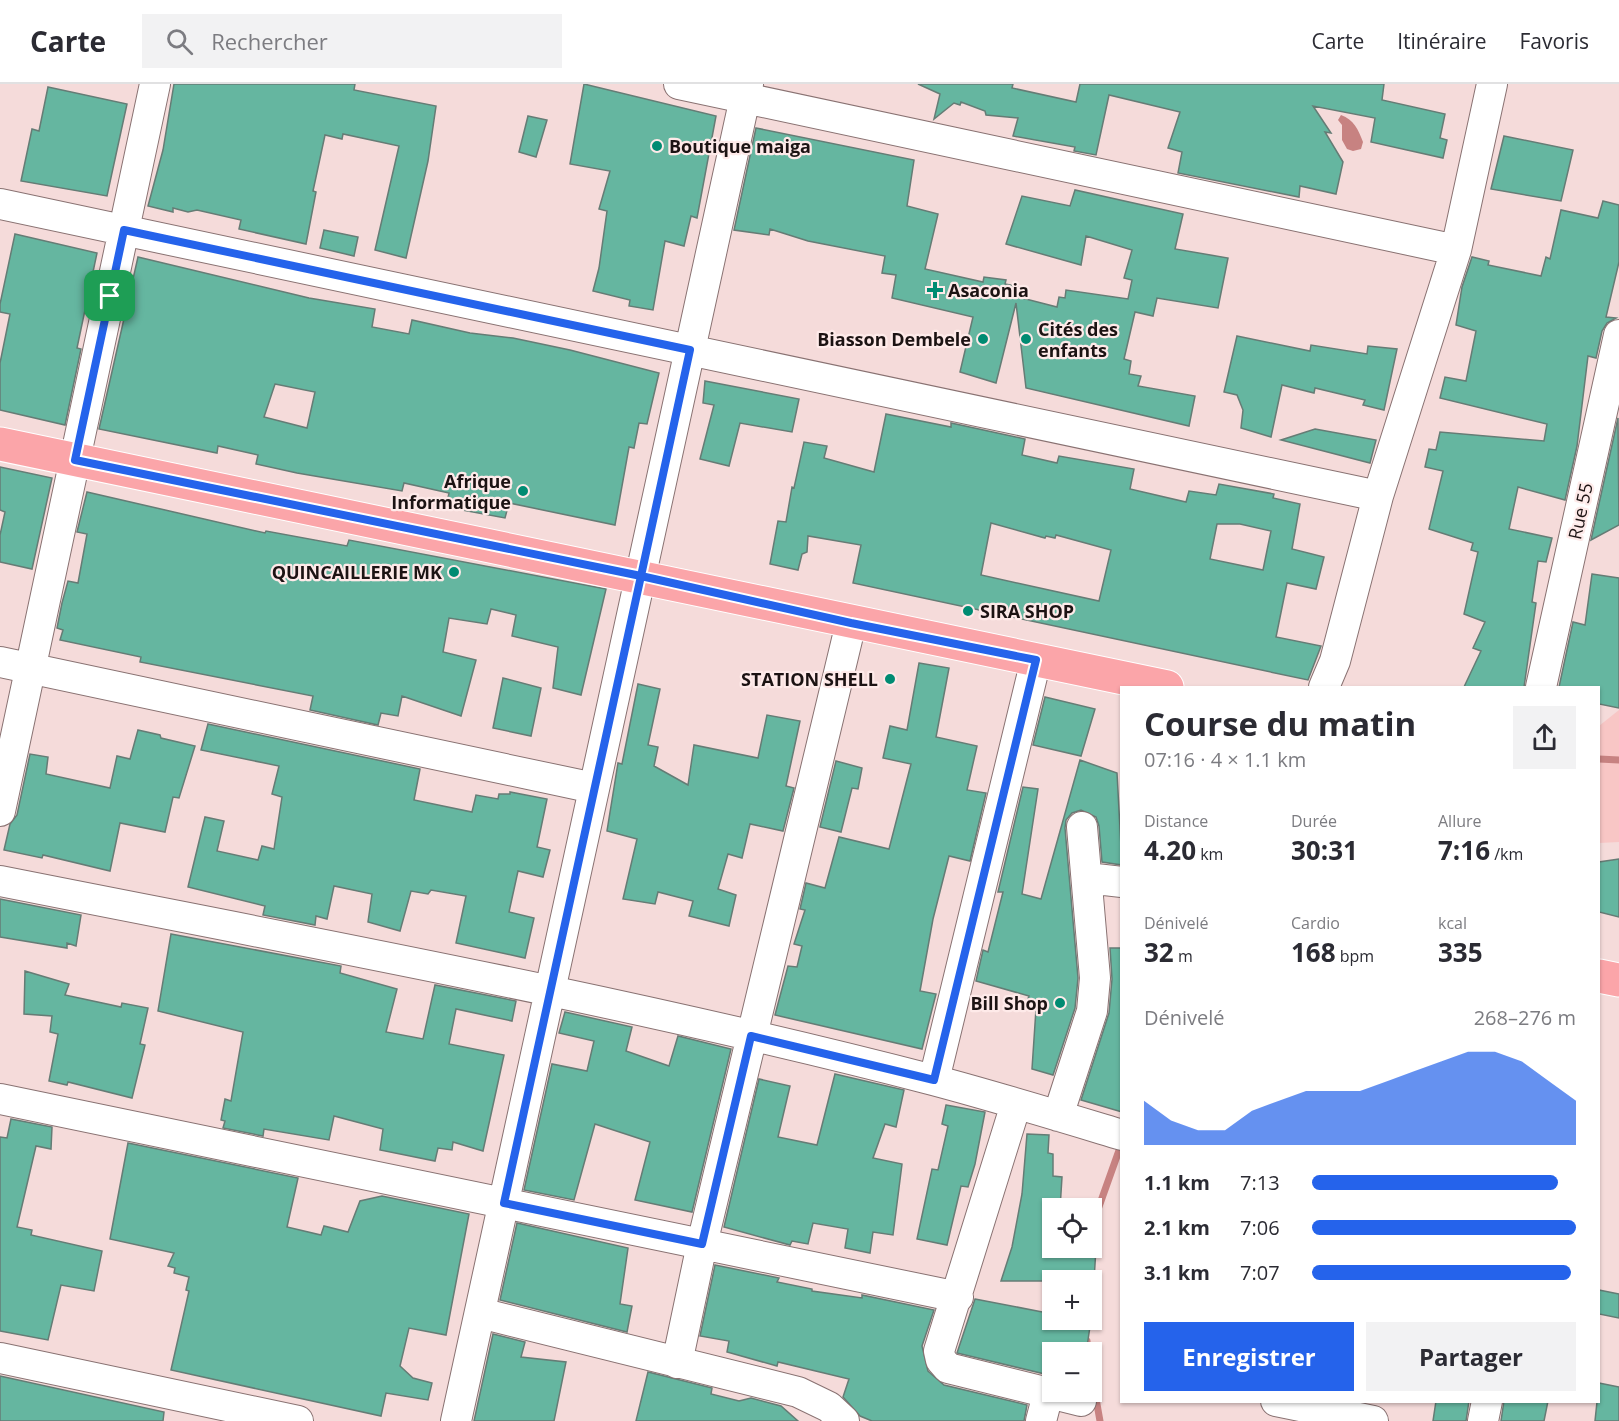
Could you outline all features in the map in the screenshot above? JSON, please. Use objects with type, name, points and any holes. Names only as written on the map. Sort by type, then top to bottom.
[{"type":"main road","points":[[0,444],[1162,686]]},
{"type":"main road","points":[[1600,976],[1619,980]]},
{"type":"street","points":[[0,811],[155,84]]},
{"type":"street","points":[[679,84],[747,91],[1456,250]]},
{"type":"street","points":[[1324,686],[1335,661],[1378,496],[1456,250],[1492,84]]},
{"type":"street","points":[[456,1421],[747,91]]},
{"type":"street","points":[[0,204],[1378,496]]},
{"type":"street","name":"Rue 55","points":[[1541,686],[1619,335]]},
{"type":"street","points":[[677,1363],[702,1244],[851,623]]},
{"type":"street","points":[[934,1080],[1036,660]]},
{"type":"street","points":[[0,662],[594,788]]},
{"type":"street","points":[[1058,1116],[1092,1011],[1095,978],[1082,827]]},
{"type":"street","points":[[1087,878],[1120,882]]},
{"type":"street","points":[[0,881],[550,991],[751,1036],[934,1080],[1120,1134]]},
{"type":"street","points":[[0,1099],[958,1297]]},
{"type":"street","points":[[1016,1104],[958,1297],[939,1351],[940,1360],[948,1368],[1044,1407],[1075,1402]]},
{"type":"street","points":[[480,1313],[798,1392],[829,1407],[844,1421]]},
{"type":"street","points":[[0,1358],[298,1421]]},
{"type":"street","points":[[1286,1403],[1373,1421]]},
{"type":"street","points":[[1483,1421],[1487,1403]]},
{"type":"shaded area","points":[[1341,115],[1352,122],[1357,129],[1363,142],[1361,149],[1353,151],[1347,149],[1342,140],[1342,125],[1338,120]]},
{"type":"shaded area","points":[[1619,710],[1619,842],[1600,843],[1600,725]]},
{"type":"building","points":[[174,84],[355,84],[354,90],[436,106],[428,161],[406,258],[375,250],[399,146],[343,134],[342,139],[325,135],[313,191],[316,192],[306,244],[239,229],[241,220],[197,210],[188,212],[173,208],[173,212],[148,206],[163,150]]},
{"type":"building","points":[[584,84],[716,116],[697,218],[691,216],[684,246],[665,241],[653,310],[629,306],[630,300],[593,291],[599,268],[607,211],[599,209],[610,171],[570,164]]},
{"type":"building","points":[[918,84],[1013,84],[1012,88],[1076,102],[1080,84],[1384,84],[1382,100],[1445,114],[1440,138],[1447,140],[1443,158],[1371,142],[1375,118],[1313,106],[1331,133],[1325,132],[1343,162],[1336,194],[1300,186],[1299,197],[1178,173],[1182,152],[1168,148],[1180,112],[1109,95],[1096,155],[1074,151],[1075,147],[1013,136],[1018,118],[986,115],[985,111],[961,102],[960,105],[954,103],[934,119],[940,94]]},
{"type":"building","points":[[48,87],[127,104],[107,196],[21,181],[32,129],[39,131]]},
{"type":"building","points":[[528,116],[547,120],[536,157],[519,152]]},
{"type":"building","points":[[756,128],[914,160],[907,206],[938,214],[925,269],[983,282],[984,277],[1006,280],[1005,284],[1020,287],[1018,297],[1057,307],[1059,297],[1065,298],[1066,290],[1128,299],[1132,280],[1124,278],[1132,250],[1086,236],[1081,265],[1006,244],[1022,196],[1070,206],[1075,190],[1183,214],[1175,249],[1228,258],[1218,308],[1157,298],[1153,316],[1135,312],[1124,359],[1131,361],[1129,374],[1141,376],[1138,386],[1195,396],[1189,426],[1026,388],[1016,303],[996,383],[960,372],[973,317],[892,298],[896,275],[882,273],[885,256],[808,241],[770,229],[769,235],[734,230]]},
{"type":"building","points":[[1504,136],[1573,150],[1561,201],[1491,189]]},
{"type":"building","points":[[1603,201],[1619,205],[1619,262],[1606,317],[1616,318],[1607,323],[1602,331],[1596,358],[1588,356],[1577,446],[1565,500],[1518,487],[1509,529],[1552,538],[1546,562],[1538,561],[1532,602],[1536,603],[1524,686],[1464,686],[1481,651],[1473,648],[1485,622],[1464,614],[1478,552],[1471,550],[1473,543],[1429,529],[1443,471],[1425,467],[1429,449],[1436,450],[1440,432],[1544,441],[1547,424],[1440,398],[1445,377],[1466,381],[1476,331],[1456,325],[1462,287],[1472,257],[1489,261],[1488,265],[1541,276],[1546,257],[1550,259],[1561,210],[1598,218]]},
{"type":"building","points":[[324,230],[358,237],[354,256],[320,248]]},
{"type":"building","points":[[15,234],[97,253],[77,348],[81,349],[65,425],[0,410],[0,363],[10,314],[0,312],[0,304]]},
{"type":"building","points":[[138,257],[309,298],[375,309],[372,327],[409,334],[412,320],[470,333],[513,338],[570,350],[659,373],[647,424],[639,423],[634,448],[629,447],[615,525],[509,503],[505,518],[446,507],[449,493],[404,483],[402,491],[297,473],[256,464],[258,455],[218,446],[217,453],[99,429]],"holes":[[[275,384],[315,392],[307,428],[264,417]]]},
{"type":"building","points":[[1237,336],[1310,351],[1311,345],[1367,354],[1368,346],[1397,349],[1384,410],[1363,405],[1365,400],[1315,388],[1314,393],[1282,385],[1271,437],[1241,428],[1243,410],[1237,395],[1224,392]]},
{"type":"building","points":[[705,381],[799,399],[792,432],[740,423],[729,466],[700,459],[714,405],[703,403]]},
{"type":"building","points":[[886,414],[951,427],[951,423],[1025,439],[1022,455],[1057,463],[1059,456],[1134,469],[1130,489],[1186,502],[1189,491],[1216,495],[1219,484],[1274,494],[1273,498],[1300,504],[1292,549],[1324,557],[1316,589],[1287,583],[1276,637],[1321,646],[1308,680],[853,583],[861,545],[808,536],[807,552],[802,554],[798,570],[770,564],[778,521],[786,522],[792,487],[794,488],[804,442],[827,446],[824,458],[874,472]],"holes":[[[991,523],[1045,538],[1046,536],[1055,538],[1056,535],[1111,550],[1099,601],[981,575]],[[1217,524],[1240,524],[1271,531],[1263,570],[1210,559]]]},
{"type":"building","points":[[1618,418],[1619,525],[1591,540]]},
{"type":"building","points":[[1315,429],[1376,440],[1370,463],[1281,440]]},
{"type":"building","points":[[0,467],[52,478],[32,569],[0,562],[0,535],[5,512],[0,510]]},
{"type":"building","points":[[87,492],[265,533],[266,531],[347,546],[349,540],[606,589],[581,695],[553,688],[558,647],[512,636],[516,615],[491,609],[487,624],[449,618],[443,652],[476,660],[461,716],[402,696],[398,716],[381,713],[378,725],[310,710],[313,696],[140,662],[141,657],[60,640],[63,630],[57,628],[62,603],[68,581],[78,583],[87,534],[77,532]]},
{"type":"building","points":[[1592,574],[1619,578],[1619,708],[1600,704],[1600,686],[1559,686],[1573,622],[1585,625]]},
{"type":"building","points":[[919,663],[949,668],[936,737],[977,746],[967,790],[986,793],[970,861],[949,856],[933,919],[920,991],[936,994],[922,1049],[775,1015],[788,966],[797,967],[802,946],[794,944],[805,910],[800,909],[806,883],[825,888],[839,837],[889,849],[911,764],[883,758],[890,726],[907,730]]},
{"type":"building","points":[[503,678],[541,688],[531,736],[493,728]]},
{"type":"building","points":[[638,684],[660,689],[648,745],[658,747],[654,766],[688,785],[694,745],[758,758],[767,715],[800,721],[786,786],[794,788],[783,831],[750,824],[742,858],[728,854],[718,889],[736,895],[729,926],[689,916],[693,901],[658,892],[655,904],[623,899],[637,839],[607,831],[618,763],[622,764]]},
{"type":"building","points":[[1045,697],[1095,709],[1081,756],[1033,745]]},
{"type":"building","points":[[208,724],[420,769],[414,800],[472,812],[476,795],[498,799],[499,794],[510,794],[510,792],[547,799],[537,847],[550,850],[543,877],[518,871],[509,912],[534,918],[525,958],[456,943],[466,896],[431,890],[428,894],[411,891],[400,931],[368,922],[372,894],[334,886],[327,919],[316,916],[315,925],[263,915],[265,906],[188,887],[205,817],[224,821],[217,851],[258,860],[262,846],[274,849],[282,797],[272,794],[279,766],[201,750]]},
{"type":"building","points":[[138,730],[195,746],[179,798],[173,797],[165,832],[120,823],[110,871],[43,855],[42,858],[4,850],[10,824],[17,815],[30,754],[48,757],[46,774],[110,788],[117,756],[130,759]]},
{"type":"building","points":[[1080,760],[1117,773],[1120,865],[1102,862],[1096,817],[1081,810],[1072,813],[1066,820],[1078,978],[1075,1008],[1053,1075],[1032,1069],[1036,1009],[1025,1007],[1029,996],[976,981],[983,950],[988,952],[1003,892],[998,892],[1023,787],[1038,789],[1022,894],[1041,899]]},
{"type":"building","points":[[836,761],[862,768],[858,789],[852,788],[841,832],[820,827]]},
{"type":"building","points":[[1619,859],[1619,917],[1600,912],[1600,862]]},
{"type":"building","points":[[0,899],[81,915],[76,946],[67,943],[67,948],[0,937]]},
{"type":"building","points":[[171,934],[341,966],[340,973],[397,989],[386,1032],[423,1039],[435,985],[516,1001],[512,1021],[456,1009],[449,1044],[504,1055],[483,1151],[453,1142],[452,1150],[438,1148],[435,1161],[380,1150],[383,1129],[334,1116],[329,1140],[264,1129],[263,1136],[223,1128],[225,1121],[221,1120],[225,1099],[231,1101],[243,1032],[158,1011]]},
{"type":"building","points":[[1110,948],[1120,948],[1120,1111],[1081,1100],[1109,1013],[1112,979]]},
{"type":"building","points":[[25,971],[69,984],[65,995],[121,1007],[122,1003],[148,1008],[140,1044],[145,1045],[132,1098],[68,1082],[67,1085],[49,1081],[58,1034],[50,1032],[52,1016],[24,1014]]},
{"type":"building","points":[[565,1012],[632,1027],[626,1051],[669,1066],[678,1036],[731,1049],[692,1212],[635,1200],[650,1142],[595,1124],[574,1200],[524,1190],[552,1064],[587,1071],[594,1041],[559,1033]]},
{"type":"building","points":[[835,1074],[904,1090],[896,1127],[885,1124],[873,1158],[902,1164],[893,1235],[873,1232],[870,1253],[845,1248],[848,1229],[813,1223],[808,1244],[792,1241],[790,1245],[724,1227],[759,1079],[790,1086],[778,1137],[817,1145]]},
{"type":"building","points":[[946,1105],[985,1112],[975,1164],[968,1187],[961,1186],[947,1245],[917,1239],[932,1169],[938,1170],[948,1126],[942,1124]]},
{"type":"building","points":[[11,1119],[52,1127],[51,1149],[36,1146],[17,1227],[32,1230],[31,1235],[102,1251],[94,1291],[61,1285],[48,1340],[0,1331],[0,1137],[7,1138]]},
{"type":"building","points":[[1027,1134],[1049,1135],[1048,1153],[1053,1154],[1053,1176],[1062,1177],[1061,1198],[1042,1198],[1042,1258],[1095,1258],[1095,1270],[1042,1270],[1042,1281],[1001,1281],[1012,1247],[1022,1194]]},
{"type":"building","points":[[128,1143],[298,1178],[287,1227],[321,1235],[324,1226],[348,1232],[360,1201],[382,1196],[469,1214],[446,1335],[409,1328],[400,1366],[413,1378],[432,1383],[428,1400],[386,1393],[381,1416],[171,1370],[189,1291],[186,1290],[189,1277],[174,1273],[175,1268],[168,1266],[174,1253],[110,1239]]},
{"type":"building","points":[[517,1223],[628,1248],[620,1304],[632,1306],[627,1332],[500,1300]]},
{"type":"building","points":[[715,1265],[779,1278],[777,1282],[812,1289],[812,1291],[862,1298],[862,1295],[934,1310],[922,1346],[928,1371],[944,1385],[1027,1405],[1024,1421],[872,1421],[860,1416],[843,1397],[849,1379],[778,1362],[777,1366],[727,1352],[729,1341],[700,1336]]},
{"type":"building","points":[[1600,1290],[1619,1294],[1619,1318],[1600,1314]]},
{"type":"building","points":[[975,1299],[1042,1312],[1042,1330],[1089,1330],[1088,1342],[1042,1342],[1042,1373],[957,1353]]},
{"type":"building","points":[[493,1334],[525,1342],[521,1357],[566,1362],[554,1421],[474,1421]]},
{"type":"building","points":[[648,1372],[712,1388],[711,1394],[739,1401],[751,1398],[781,1406],[798,1421],[636,1421]]},
{"type":"building","points":[[0,1376],[164,1412],[163,1421],[0,1421]]},
{"type":"building","points":[[1600,1383],[1619,1387],[1619,1421],[1595,1421],[1597,1403],[1600,1403]]},
{"type":"building","points":[[1436,1403],[1469,1403],[1466,1421],[1433,1421]]},
{"type":"building","points":[[1504,1403],[1548,1403],[1544,1421],[1501,1421]]},
{"type":"waterway","points":[[1600,759],[1619,760]]},
{"type":"waterway","points":[[1102,1198],[1120,1148]]},
{"type":"waterway","points":[[1097,1402],[1100,1421]]},
{"type":"place","name":"Boutique maiga","points":[[657,146]]},
{"type":"place","name":"Asaconia","points":[[935,290]]},
{"type":"place","name":"Biasson Dembele","points":[[983,339]]},
{"type":"place","name":"Cités des enfants","points":[[1026,339]]},
{"type":"place","name":"Afrique Informatique","points":[[523,491]]},
{"type":"place","name":"QUINCAILLERIE MK","points":[[454,572]]},
{"type":"place","name":"SIRA SHOP","points":[[968,611]]},
{"type":"place","name":"STATION SHELL","points":[[890,679]]},
{"type":"place","name":"Bill Shop","points":[[1060,1003]]},
{"type":"route","points":[[110,296],[75,460],[641,576],[504,1203],[702,1244],[751,1036],[934,1080],[1036,660],[851,623],[641,576],[690,350],[124,230],[110,296]]}]
